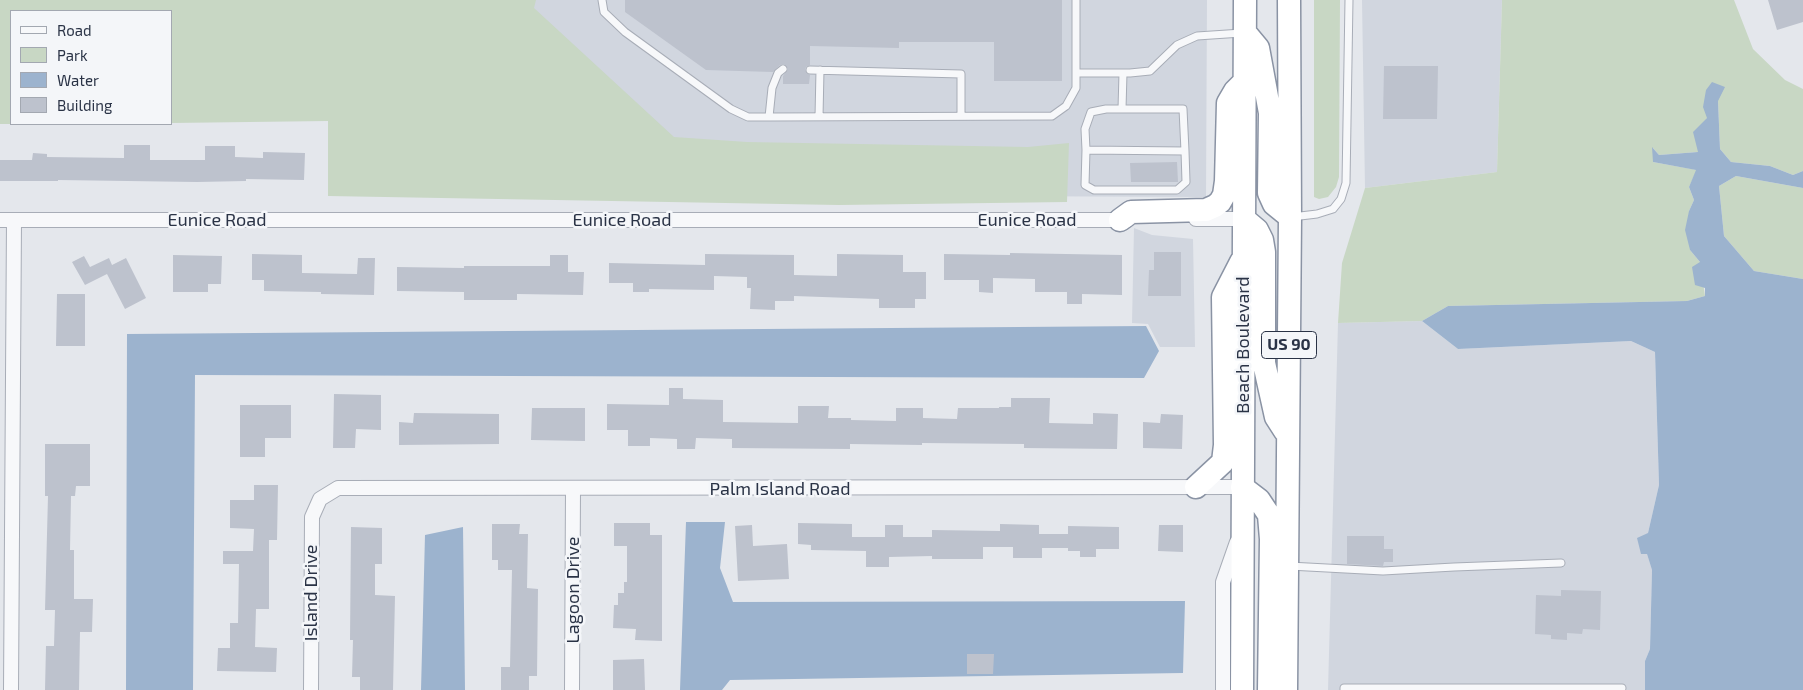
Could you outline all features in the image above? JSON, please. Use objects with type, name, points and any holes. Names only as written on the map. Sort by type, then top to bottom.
[{"type":"highway","name":"Beach Boulevard","points":[[1242,690],[1245,0]]},
{"type":"highway","points":[[1278,0],[1289,34]]},
{"type":"highway","name":"US 90","points":[[1286,690],[1290,217],[1289,0]]},
{"type":"highway","points":[[1245,33],[1258,48],[1270,113],[1269,193],[1274,204],[1290,217]]},
{"type":"highway","points":[[1120,220],[1131,212],[1206,210],[1220,202],[1224,195],[1226,181],[1228,103],[1235,91],[1245,81]]},
{"type":"highway","points":[[1244,220],[1257,230],[1262,240],[1264,252],[1264,363],[1276,416],[1288,436]]},
{"type":"highway","points":[[1196,487],[1223,462],[1225,445],[1223,297],[1244,256]]},
{"type":"highway","points":[[1242,487],[1259,500],[1269,514],[1269,690]]},
{"type":"street","name":"Eunice Road","points":[[7,220],[1244,220]]},
{"type":"street","points":[[7,220],[11,690]]},
{"type":"street","name":"Palm Island Road","points":[[320,499],[338,488],[1242,487]]},
{"type":"street","name":"Lagoon Drive","points":[[572,690],[573,489]]},
{"type":"street","name":"Island Drive","points":[[311,690],[310,534],[312,518],[320,499]]},
{"type":"street","points":[[1223,690],[1224,582],[1242,527]]},
{"type":"lane","points":[[602,0],[604,12],[625,32],[730,109],[748,117],[1052,116],[1066,106],[1076,88],[1076,0]]},
{"type":"lane","points":[[1290,217],[1317,214],[1333,209],[1341,199],[1346,183],[1348,0]]},
{"type":"lane","points":[[1076,73],[1150,71],[1177,45],[1197,36],[1245,33]]},
{"type":"lane","points":[[769,117],[772,88],[778,73],[783,69]]},
{"type":"lane","points":[[810,70],[961,74],[961,116]]},
{"type":"lane","points":[[819,117],[820,70]]},
{"type":"lane","points":[[1122,109],[1123,73]]},
{"type":"lane","points":[[1106,109],[1122,109],[1184,109],[1186,182],[1177,190],[1094,190],[1085,185],[1085,129],[1091,112],[1106,109]]},
{"type":"lane","points":[[1086,150],[1185,151]]},
{"type":"lane","points":[[1287,566],[1382,572],[1463,566],[1561,563]]},
{"type":"lane","points":[[1344,690],[1344,688],[1622,688]]},
{"type":"shaded area","points":[[525,0],[1207,0],[1206,197],[522,194]]},
{"type":"shaded area","points":[[1362,0],[1502,0],[1497,172],[1365,188]]},
{"type":"shaded area","points":[[1134,228],[1152,235],[1193,239],[1195,347],[1160,347],[1148,324],[1132,323]]},
{"type":"shaded area","points":[[1422,321],[1458,349],[1631,341],[1655,352],[1659,485],[1648,533],[1647,554],[1652,570],[1650,649],[1645,661],[1645,690],[1328,690],[1338,323]]},
{"type":"green space","points":[[0,0],[536,0],[534,8],[674,137],[747,142],[1028,147],[1069,143],[1067,202],[839,205],[328,196],[328,121],[172,123],[172,10],[10,10],[10,124],[0,124]]},
{"type":"green space","points":[[1314,0],[1340,0],[1339,177],[1336,187],[1328,197],[1319,199],[1314,197]]},
{"type":"green space","points":[[1502,0],[1734,0],[1753,49],[1785,80],[1803,89],[1803,171],[1793,175],[1770,166],[1731,162],[1720,149],[1718,101],[1707,118],[1698,152],[1659,155],[1653,148],[1653,162],[1697,170],[1689,187],[1694,200],[1689,211],[1690,250],[1700,262],[1705,296],[1687,301],[1448,306],[1422,321],[1338,323],[1342,263],[1365,188],[1497,172]]},
{"type":"green space","points":[[1736,176],[1803,188],[1803,279],[1754,271],[1724,236],[1719,186]]},
{"type":"water","points":[[1712,82],[1725,87],[1718,101],[1720,149],[1731,162],[1770,166],[1793,175],[1803,171],[1803,188],[1736,176],[1719,186],[1724,236],[1754,271],[1803,279],[1803,690],[1645,690],[1645,661],[1650,649],[1652,570],[1647,554],[1641,554],[1637,538],[1648,533],[1659,485],[1655,352],[1631,341],[1458,349],[1422,321],[1448,306],[1687,301],[1705,296],[1705,288],[1695,285],[1692,267],[1700,262],[1690,250],[1685,230],[1689,211],[1694,200],[1689,187],[1696,170],[1653,162],[1652,147],[1659,155],[1698,152],[1693,132],[1707,118],[1703,107],[1706,90]]},
{"type":"water","points":[[1146,326],[1159,351],[1144,378],[195,375],[193,690],[126,690],[127,334]]},
{"type":"water","points":[[686,522],[725,522],[720,568],[733,602],[1185,601],[1183,673],[730,680],[722,690],[680,690]]},
{"type":"water","points":[[463,527],[465,690],[421,690],[425,535]]},
{"type":"building","points":[[625,0],[1062,0],[1062,81],[994,81],[994,42],[899,42],[899,48],[810,46],[810,65],[805,70],[810,75],[809,84],[783,84],[783,76],[788,69],[784,64],[780,65],[773,72],[706,70],[625,12]]},
{"type":"building","points":[[1768,0],[1803,0],[1803,22],[1777,30]]},
{"type":"building","points":[[1384,66],[1438,66],[1437,119],[1383,119]]},
{"type":"building","points":[[124,145],[150,145],[150,160],[205,160],[205,146],[235,146],[235,157],[263,158],[263,152],[305,153],[304,180],[246,179],[246,181],[197,182],[0,181],[0,160],[32,160],[33,153],[47,154],[47,157],[124,158]]},
{"type":"building","points":[[1177,162],[1178,182],[1131,182],[1130,163]]},
{"type":"building","points":[[1154,252],[1181,252],[1181,296],[1148,296],[1149,270],[1154,270]]},
{"type":"building","points":[[1010,253],[1122,255],[1122,295],[1082,294],[1082,304],[1067,304],[1067,292],[1035,292],[1035,279],[993,278],[993,293],[979,292],[979,280],[944,280],[944,254],[1010,255]]},
{"type":"building","points":[[252,254],[302,255],[302,273],[357,274],[358,258],[375,258],[374,295],[264,291],[264,280],[252,280]]},
{"type":"building","points":[[705,254],[794,255],[794,275],[837,276],[837,254],[903,255],[903,272],[926,272],[926,299],[915,299],[915,308],[879,308],[879,299],[794,296],[794,301],[775,301],[775,310],[750,309],[751,288],[747,288],[747,277],[714,276],[714,290],[649,289],[649,292],[633,292],[633,283],[609,283],[609,263],[705,265]]},
{"type":"building","points":[[173,255],[222,256],[221,284],[208,284],[208,292],[173,292]]},
{"type":"building","points":[[550,255],[568,255],[568,272],[584,272],[583,295],[517,294],[517,300],[464,300],[464,292],[397,291],[397,267],[550,266]]},
{"type":"building","points":[[84,256],[90,267],[109,258],[112,265],[126,258],[146,298],[125,309],[107,274],[85,285],[72,262]]},
{"type":"building","points":[[57,294],[85,294],[85,346],[56,346]]},
{"type":"building","points":[[669,388],[683,388],[683,399],[723,400],[723,422],[798,423],[798,406],[829,406],[828,418],[851,418],[851,420],[896,421],[896,408],[923,408],[923,418],[957,419],[958,408],[1011,407],[1011,398],[1050,398],[1049,423],[1093,424],[1093,413],[1118,414],[1117,449],[1024,448],[1024,444],[922,443],[922,445],[850,444],[850,449],[732,448],[732,439],[696,438],[695,449],[677,449],[677,439],[650,438],[650,446],[628,446],[628,430],[607,430],[607,404],[669,405]]},
{"type":"building","points":[[334,394],[381,395],[381,430],[356,429],[355,448],[333,448]]},
{"type":"building","points":[[240,405],[291,405],[291,438],[265,438],[265,457],[240,457]]},
{"type":"building","points":[[532,408],[585,408],[585,441],[531,440]]},
{"type":"building","points":[[414,413],[499,414],[499,444],[399,445],[399,422],[413,423]]},
{"type":"building","points":[[1161,414],[1183,415],[1182,449],[1143,448],[1143,422],[1160,423]]},
{"type":"building","points":[[45,444],[90,444],[90,486],[76,486],[75,496],[71,496],[70,550],[74,550],[74,599],[93,599],[92,632],[80,632],[79,690],[45,690],[46,646],[54,646],[55,610],[45,610],[48,496],[45,496]]},
{"type":"building","points":[[254,485],[278,485],[277,540],[269,540],[269,609],[256,609],[255,647],[277,648],[276,672],[217,671],[218,648],[230,648],[230,623],[238,623],[239,564],[223,564],[223,551],[253,551],[254,529],[230,528],[230,500],[254,500]]},
{"type":"building","points":[[614,523],[650,523],[650,535],[662,535],[662,641],[635,640],[636,629],[613,628],[614,605],[618,605],[618,593],[624,593],[624,582],[627,582],[627,546],[614,546]]},
{"type":"building","points":[[798,523],[852,524],[852,537],[885,537],[885,525],[903,525],[903,537],[932,537],[932,530],[1000,531],[1000,524],[1039,525],[1039,534],[1068,534],[1068,526],[1119,527],[1119,549],[1096,549],[1096,557],[1080,557],[1080,551],[1068,551],[1068,548],[1042,548],[1042,558],[1013,558],[1013,547],[983,547],[983,559],[932,559],[932,556],[889,557],[889,567],[866,567],[866,551],[811,550],[811,545],[798,544]]},
{"type":"building","points":[[492,524],[520,524],[519,534],[528,534],[527,588],[538,589],[537,676],[529,676],[529,690],[501,690],[501,667],[510,667],[512,570],[498,570],[498,560],[492,560]]},
{"type":"building","points":[[752,525],[753,546],[787,544],[789,579],[738,581],[735,526]]},
{"type":"building","points":[[1159,525],[1183,525],[1183,552],[1158,551]]},
{"type":"building","points":[[351,527],[382,528],[382,564],[375,564],[375,595],[395,596],[393,690],[360,690],[360,677],[352,677],[353,640],[350,640]]},
{"type":"building","points":[[1347,536],[1384,536],[1384,549],[1393,549],[1393,562],[1384,562],[1383,566],[1347,564]]},
{"type":"building","points":[[1561,590],[1601,591],[1600,630],[1583,629],[1582,634],[1567,633],[1567,640],[1551,639],[1551,635],[1535,634],[1536,595],[1561,596]]},
{"type":"building","points":[[967,654],[994,654],[993,674],[967,674]]},
{"type":"building","points":[[644,659],[645,690],[613,690],[613,660]]}]
